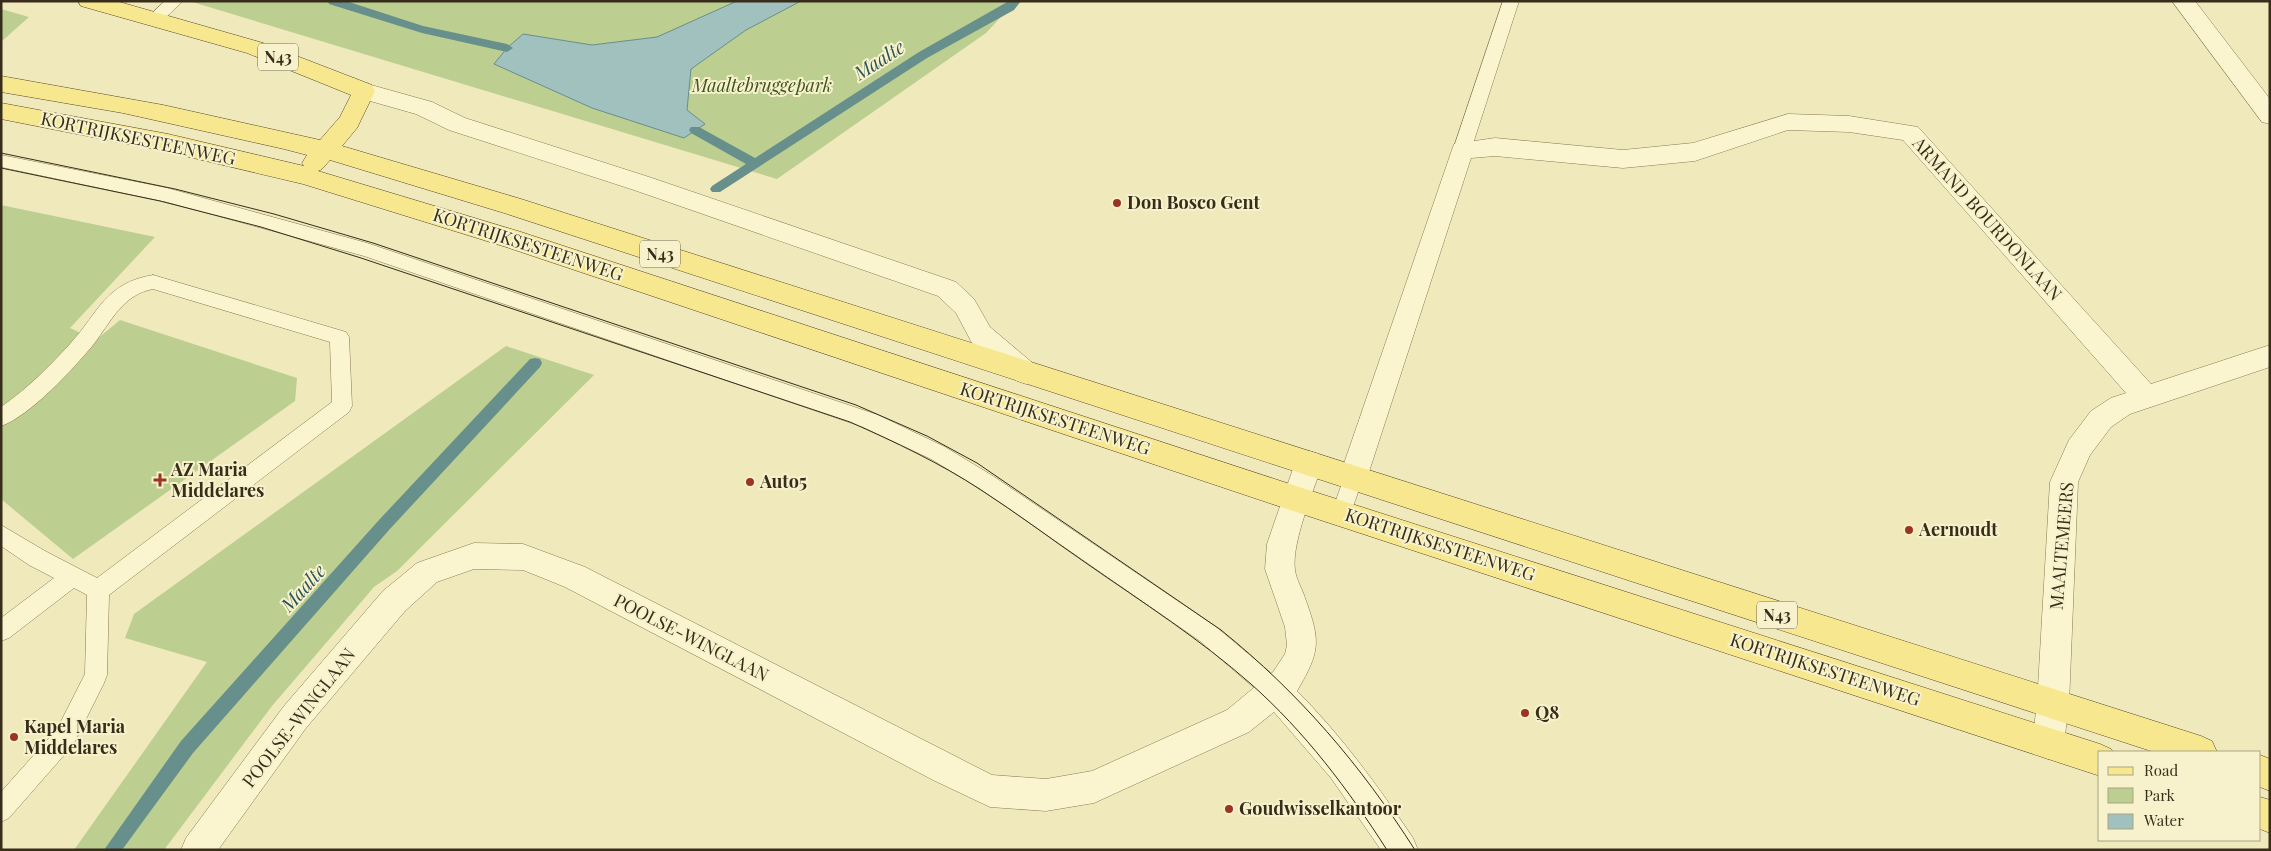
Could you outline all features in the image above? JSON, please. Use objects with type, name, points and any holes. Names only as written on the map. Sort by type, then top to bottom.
[{"type":"main road","name":"N43","points":[[90,1],[255,48],[364,91]]},
{"type":"main road","name":"KORTRIJKSESTEENWEG","points":[[1,84],[183,117],[325,150],[512,206],[2198,751]]},
{"type":"main road","points":[[303,175],[349,122],[364,91]]},
{"type":"main road","name":"KORTRIJKSESTEENWEG","points":[[1,111],[168,143],[303,175],[522,242],[1341,514],[2098,759]]},
{"type":"street","points":[[2183,1],[2270,116]]},
{"type":"street","name":"KORTRIJKSESTEENWEG","points":[[364,91],[424,108],[457,124],[643,184],[947,289],[965,306],[981,335],[1026,373]]},
{"type":"street","name":"ARMAND BOURDONLAAN","points":[[1462,150],[1495,147],[1623,159],[1695,152],[1788,122],[1849,124],[1910,133],[2146,397]]},
{"type":"street","points":[[1353,478],[1462,150]]},
{"type":"street","name":"MAALTEMEERS","points":[[2048,744],[2054,704],[2064,482],[2079,448],[2101,419],[2122,406],[2270,356]]},
{"type":"street","name":"POOLSE-WINGLAAN","points":[[198,850],[295,717],[394,601],[427,572],[474,556],[523,558],[575,577],[990,791],[1046,795],[1094,787],[1238,721],[1284,683],[1299,660],[1302,644],[1300,627],[1280,569],[1282,544],[1309,463]]},
{"type":"street","points":[[1275,691],[1300,715],[1358,785],[1401,850]]},
{"type":"lane","points":[[155,18],[175,1]]},
{"type":"lane","points":[[1462,150],[1511,1]]},
{"type":"lane","points":[[1,161],[167,195],[268,221],[367,250],[853,414],[894,430],[952,460],[1003,493],[1208,634],[1275,691]]},
{"type":"lane","points":[[1,418],[39,386],[86,339],[109,307],[122,294],[139,283],[154,282],[338,337],[343,394],[342,406],[98,590]]},
{"type":"lane","points":[[1341,514],[1353,478]]},
{"type":"lane","points":[[1,534],[37,558],[98,590]]},
{"type":"lane","points":[[1,631],[72,577]]},
{"type":"lane","points":[[1,810],[65,737],[96,675],[98,590]]},
{"type":"green space","name":"Maaltebruggepark","points":[[189,1],[1016,1],[986,33],[777,179]]},
{"type":"green space","points":[[1,9],[29,17],[1,42]]},
{"type":"green space","points":[[1,205],[155,237],[70,328],[96,340],[120,320],[297,378],[295,401],[73,559],[1,499]]},
{"type":"green space","points":[[506,346],[594,375],[397,571],[374,587],[272,706],[164,850],[74,850],[207,662],[125,638],[134,614]]},
{"type":"water","points":[[737,1],[801,1],[746,30],[691,69],[687,110],[705,124],[684,138],[592,108],[494,64],[507,48],[523,34],[592,45],[657,37]]},
{"type":"waterway","points":[[333,1],[422,29],[507,48]]},
{"type":"waterway","name":"Maalte","points":[[716,189],[923,55],[1010,7],[1016,1]]},
{"type":"waterway","points":[[695,130],[755,163]]},
{"type":"waterway","name":"Maalte","points":[[112,850],[187,747],[384,525],[535,363]]},
{"type":"tram line","points":[[1,153],[175,189],[274,214],[373,243],[856,405],[927,436],[977,463],[1221,630],[1250,654],[1303,705],[1350,759],[1373,788],[1415,850]]},
{"type":"tram line","points":[[1,168],[160,201],[261,227],[361,258],[850,422],[900,445],[950,471],[994,499],[1170,621],[1232,667],[1271,702],[1325,762],[1387,850]]},
{"type":"place","name":"Don Bosco Gent","points":[[1117,203]]},
{"type":"place","name":"AZ Maria Middelares","points":[[160,480]]},
{"type":"place","name":"Auto5","points":[[750,482]]},
{"type":"place","name":"Aernoudt","points":[[1909,530]]},
{"type":"place","name":"Q8","points":[[1525,713]]},
{"type":"place","name":"Kapel Maria Middelares","points":[[14,737]]},
{"type":"place","name":"Goudwisselkantoor","points":[[1229,809]]}]
